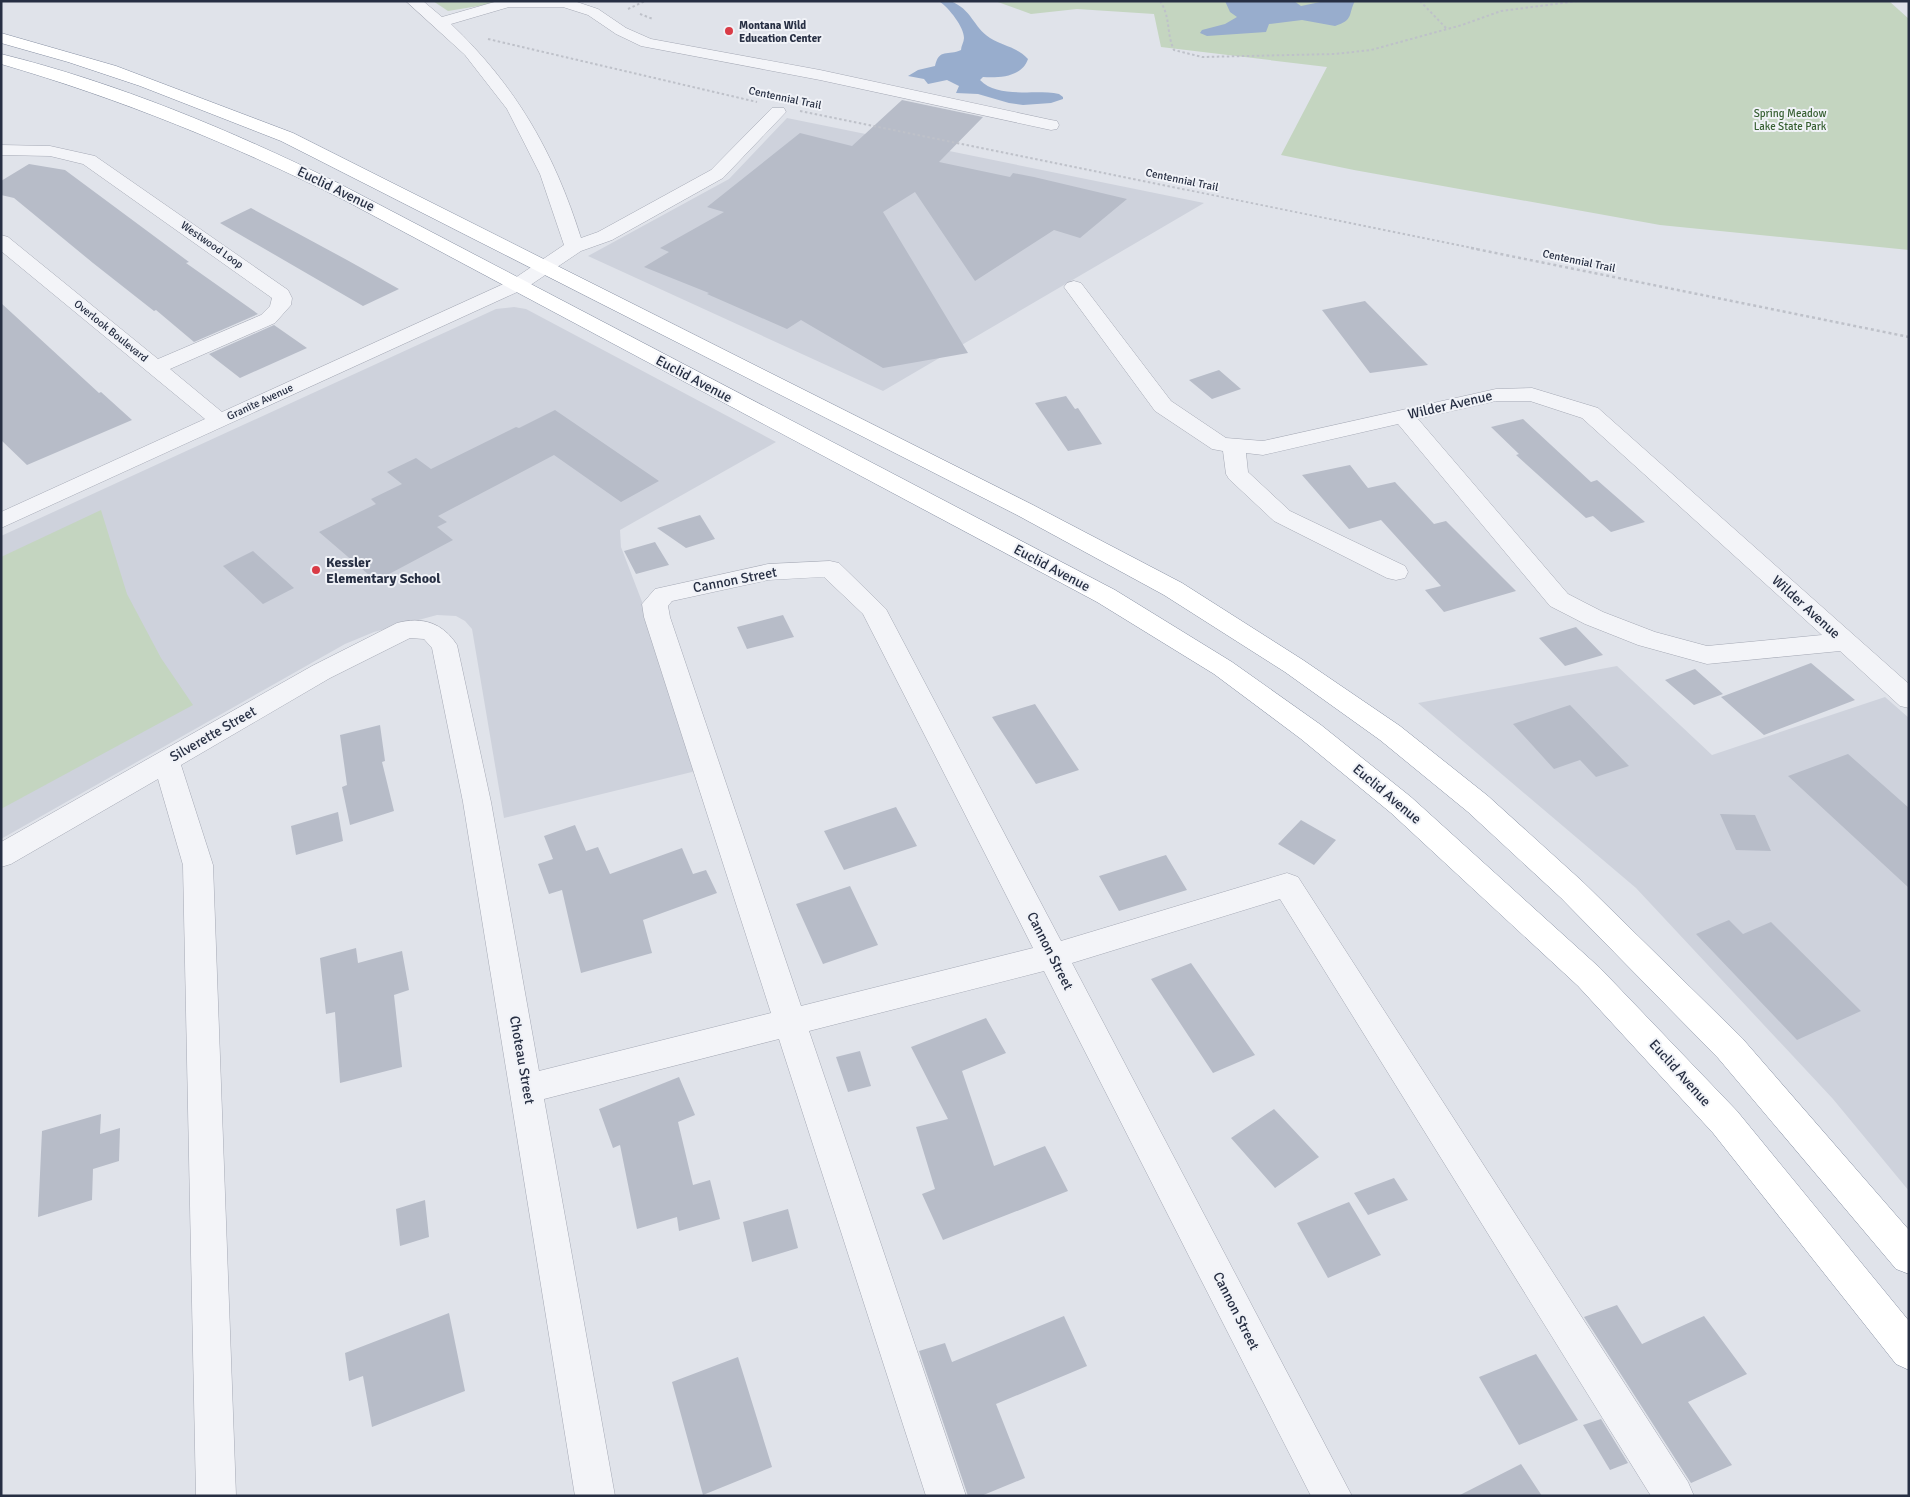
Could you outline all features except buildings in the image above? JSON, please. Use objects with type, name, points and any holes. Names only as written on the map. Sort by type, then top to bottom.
[{"type":"highway","name":"Euclid Avenue","points":[[1,38],[181,94],[288,137],[1025,510],[1173,588],[1294,666],[1390,733],[1478,804],[1572,890],[1730,1048],[1909,1257]]},
{"type":"highway","name":"Euclid Avenue","points":[[1,59],[110,93],[188,121],[343,192],[519,284],[736,402],[1106,596],[1223,668],[1311,732],[1401,805],[1575,964],[1656,1047],[1725,1122],[1909,1351]]},
{"type":"highway","points":[[994,537],[1025,510]]},
{"type":"street","points":[[413,1],[447,27],[504,90],[526,124],[548,169],[574,246]]},
{"type":"street","points":[[447,27],[508,3],[564,3],[593,12],[621,31],[647,43],[820,75],[1050,125]]},
{"type":"street","name":"Granite Avenue","points":[[1,521],[519,284],[545,268],[574,246],[605,236],[717,174],[778,112]]},
{"type":"street","name":"Westwood Loop","points":[[1,150],[50,151],[89,160],[281,294],[282,306],[268,319],[156,368]]},
{"type":"street","name":"Overlook Boulevard","points":[[1,241],[220,421]]},
{"type":"street","name":"Wilder Avenue","points":[[1074,287],[1163,406],[1220,444],[1263,448],[1496,394],[1532,394],[1590,413],[1909,699]]},
{"type":"street","points":[[1404,416],[1559,600],[1594,618],[1646,639],[1707,655],[1845,642]]},
{"type":"street","points":[[1234,445],[1237,474],[1282,516],[1396,572]]},
{"type":"street","name":"Cannon Street","points":[[788,1022],[657,617],[655,604],[664,594],[768,572],[830,569],[873,609],[1332,1496]]},
{"type":"street","name":"Silverette Street","points":[[1,856],[321,672],[406,629],[432,631]]},
{"type":"street","name":"Choteau Street","points":[[432,631],[444,645],[475,793],[595,1496]]},
{"type":"street","points":[[166,761],[198,865],[216,1496]]},
{"type":"street","points":[[527,1089],[1052,956],[1287,885],[1674,1496]]},
{"type":"street","points":[[788,1022],[946,1496]]},
{"type":"path","points":[[645,1],[626,10],[653,18]]},
{"type":"path","points":[[1160,1],[1170,17],[1169,41],[1174,50],[1202,56],[1335,54],[1371,50],[1388,47],[1446,28],[1462,25],[1501,11],[1578,1]]},
{"type":"path","points":[[1420,1],[1446,28]]},
{"type":"path","name":"Centennial Trail","points":[[447,27],[760,102]]},
{"type":"path","name":"Centennial Trail","points":[[799,111],[1909,337]]},
{"type":"shaded area","points":[[787,118],[1204,203],[883,391],[588,256],[729,179]]},
{"type":"shaded area","name":"Kessler Elementary School","points":[[514,307],[526,309],[776,442],[620,530],[621,547],[649,620],[696,771],[504,818],[472,629],[465,621],[456,616],[437,615],[374,632],[345,644],[1,839],[1,536],[496,309]]},
{"type":"shaded area","points":[[1617,666],[1712,755],[1885,697],[1909,718],[1909,1191],[1833,1099],[1636,888],[1418,703]]},
{"type":"green space","points":[[433,1],[509,1],[448,11]]},
{"type":"green space","name":"Spring Meadow Lake State Park","points":[[995,1],[1889,1],[1909,19],[1909,250],[1660,225],[1281,155],[1327,67],[1161,47],[1154,14],[1077,9],[1031,14]]},
{"type":"green space","points":[[101,510],[127,594],[161,658],[193,705],[1,809],[1,557]]},
{"type":"water","points":[[950,1],[968,13],[984,34],[1015,49],[1028,59],[1021,70],[1015,73],[996,77],[983,77],[980,80],[997,90],[1059,94],[1063,99],[1051,103],[1023,105],[1009,103],[978,94],[956,93],[959,86],[947,80],[928,84],[924,79],[908,76],[918,70],[935,66],[937,60],[942,55],[961,50],[964,38],[962,29],[952,13],[940,2]]},
{"type":"water","points":[[1225,1],[1294,1],[1301,6],[1325,1],[1355,1],[1348,19],[1335,26],[1302,20],[1269,24],[1266,32],[1207,36],[1200,33],[1202,30],[1225,24],[1237,17],[1230,12]]},
{"type":"place","name":"Montana Wild Education Center","points":[[729,31]]},
{"type":"place","name":"Kessler Elementary School","points":[[316,570]]}]
